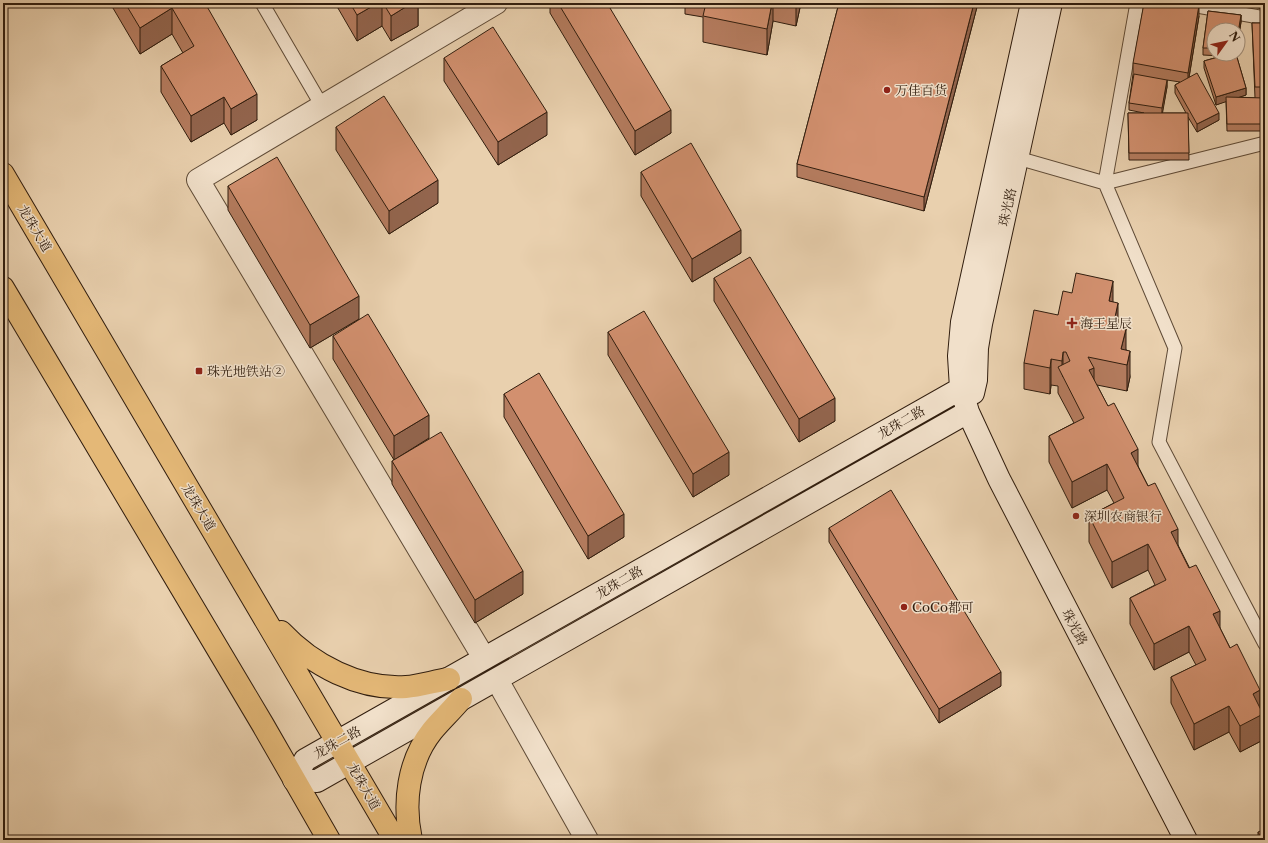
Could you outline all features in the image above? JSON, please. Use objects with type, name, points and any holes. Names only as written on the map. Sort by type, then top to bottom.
[{"type":"main road","name":"龙珠大道","points":[[3,174],[396,840]]},
{"type":"main road","points":[[3,288],[329,840]]},
{"type":"main road","points":[[260,611],[294,646],[331,671],[370,684],[406,687],[448,679]]},
{"type":"main road","points":[[411,840],[406,801],[414,762],[431,732],[462,699]]},
{"type":"street","points":[[484,658],[198,180],[496,3]]},
{"type":"street","name":"珠光路","points":[[1008,156],[1032,3]]},
{"type":"street","name":"珠光路","points":[[1051,3],[962,322],[959,356],[968,384],[968,412],[998,479],[1186,840]]},
{"type":"street","name":"龙珠二路","points":[[968,384],[305,760],[294,780],[317,781],[968,412]]},
{"type":"street","points":[[497,680],[587,840]]},
{"type":"lane","points":[[262,3],[322,106]]},
{"type":"lane","points":[[1137,3],[1105,183],[1175,348],[1159,442],[1265,644]]},
{"type":"lane","points":[[1180,3],[1265,18]]},
{"type":"lane","points":[[1008,156],[1105,183],[1265,143]]},
{"type":"building","points":[[125,3],[205,3],[257,94],[231,109],[224,97],[191,116],[161,66],[194,46],[172,8],[140,28]]},
{"type":"building","points":[[350,3],[378,3],[357,15]]},
{"type":"building","points":[[383,3],[412,3],[391,16]]},
{"type":"building","points":[[558,3],[607,3],[671,110],[635,131]]},
{"type":"building","points":[[706,3],[772,3],[767,29],[703,16]]},
{"type":"building","name":"万佳百货","points":[[839,3],[974,3],[924,197],[797,164]]},
{"type":"building","points":[[1144,3],[1186,3],[1199,5],[1188,73],[1133,63]]},
{"type":"building","points":[[1208,11],[1241,15],[1240,22],[1207,22]]},
{"type":"building","points":[[1252,23],[1265,23],[1265,87],[1255,87]]},
{"type":"building","points":[[1206,26],[1206,48],[1203,48]]},
{"type":"building","points":[[493,27],[547,112],[498,142],[444,58]]},
{"type":"building","points":[[1204,61],[1238,62],[1246,88],[1216,97]]},
{"type":"building","points":[[1197,73],[1219,113],[1197,124],[1175,85]]},
{"type":"building","points":[[1134,74],[1167,80],[1162,108],[1129,103]]},
{"type":"building","points":[[384,96],[438,180],[389,211],[336,127]]},
{"type":"building","points":[[1226,97],[1265,98],[1265,124],[1227,124]]},
{"type":"building","points":[[1128,113],[1188,113],[1189,153],[1129,153]]},
{"type":"building","points":[[691,143],[741,230],[692,259],[641,172]]},
{"type":"building","points":[[277,157],[359,296],[310,325],[228,186]]},
{"type":"building","points":[[750,257],[835,398],[799,419],[714,278]]},
{"type":"building","points":[[1076,273],[1113,281],[1109,301],[1118,303],[1113,327],[1126,329],[1121,349],[1130,351],[1127,365],[1088,357],[1094,368],[1089,370],[1108,406],[1114,403],[1138,449],[1131,453],[1148,486],[1155,483],[1178,529],[1171,532],[1189,568],[1196,565],[1220,611],[1213,614],[1230,648],[1237,644],[1260,690],[1253,694],[1263,714],[1240,726],[1229,706],[1194,724],[1171,677],[1206,660],[1189,626],[1154,644],[1130,598],[1166,580],[1148,544],[1112,562],[1089,516],[1124,498],[1107,464],[1072,482],[1049,436],[1084,418],[1058,367],[1070,361],[1066,352],[1063,352],[1062,361],[1051,359],[1050,368],[1024,363],[1034,310],[1058,315],[1063,291],[1072,293]]},
{"type":"building","points":[[644,311],[729,452],[693,474],[608,332]]},
{"type":"building","points":[[368,314],[429,415],[394,436],[333,336]]},
{"type":"building","points":[[539,373],[624,514],[588,536],[504,394]]},
{"type":"building","points":[[441,432],[523,571],[475,600],[392,461]]},
{"type":"building","points":[[891,490],[1001,672],[939,709],[829,528]]},
{"type":"building","points":[[1265,829],[1265,840],[1262,840],[1258,832]]},
{"type":"place","name":"万佳百货","points":[[887,90]]},
{"type":"place","name":"海王星辰","points":[[1072,323]]},
{"type":"place","name":"珠光地铁站②","points":[[199,371]]},
{"type":"place","name":"深圳农商银行","points":[[1076,516]]},
{"type":"place","name":"CoCo都可","points":[[904,607]]}]
